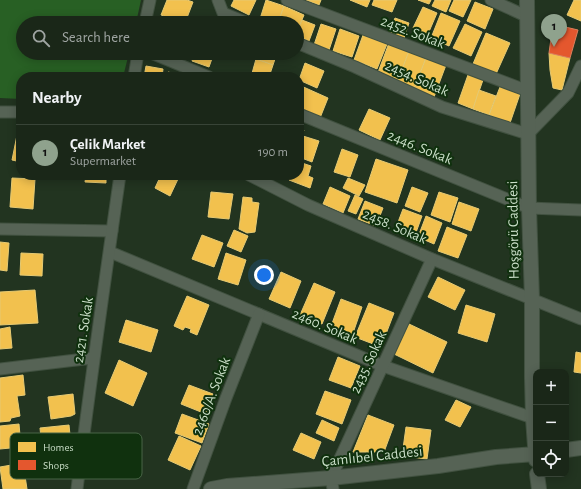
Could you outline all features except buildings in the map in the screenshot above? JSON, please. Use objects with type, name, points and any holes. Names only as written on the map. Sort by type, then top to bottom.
[{"type":"street","points":[[147,16],[150,0]]},
{"type":"street","points":[[218,0],[223,13],[230,16]]},
{"type":"street","name":"2452. Sokak","points":[[287,0],[528,91]]},
{"type":"street","points":[[491,0],[526,16]]},
{"type":"street","name":"Hoşgörü Caddesi","points":[[527,0],[526,16],[533,418]]},
{"type":"street","name":"2454. Sokak","points":[[304,46],[355,67],[442,107],[528,134]]},
{"type":"street","points":[[135,72],[137,60]]},
{"type":"street","points":[[168,60],[197,72]]},
{"type":"street","points":[[528,134],[568,93],[581,66]]},
{"type":"street","points":[[0,112],[16,112]]},
{"type":"street","name":"2446. Sokak","points":[[304,116],[529,208]]},
{"type":"street","name":"2421. Sokak","points":[[84,433],[93,358],[110,252],[119,180]]},
{"type":"street","name":"2458. Sokak","points":[[259,180],[308,205],[432,259],[581,319]]},
{"type":"street","points":[[529,208],[581,210]]},
{"type":"street","points":[[0,229],[112,231]]},
{"type":"street","name":"2460. Sokak","points":[[110,252],[383,366],[533,418]]},
{"type":"street","name":"2435. Sokak","points":[[332,483],[432,259]]},
{"type":"street","name":"2460/A. Sokak","points":[[193,489],[226,398],[259,314]]},
{"type":"street","points":[[0,369],[93,358]]},
{"type":"street","points":[[569,450],[581,448]]},
{"type":"street","name":"Çamlıbel Caddesi","points":[[210,489],[227,486],[332,483],[496,457],[533,456]]},
{"type":"street","points":[[537,477],[539,489]]},
{"type":"street","name":"2421. Sokak","points":[[77,489],[78,479]]},
{"type":"green space","points":[[0,0],[141,0],[138,16],[16,16],[16,60],[127,60],[124,72],[16,72],[16,99],[0,98]]},
{"type":"place","name":"Çelik Market","points":[[554,47]]}]
